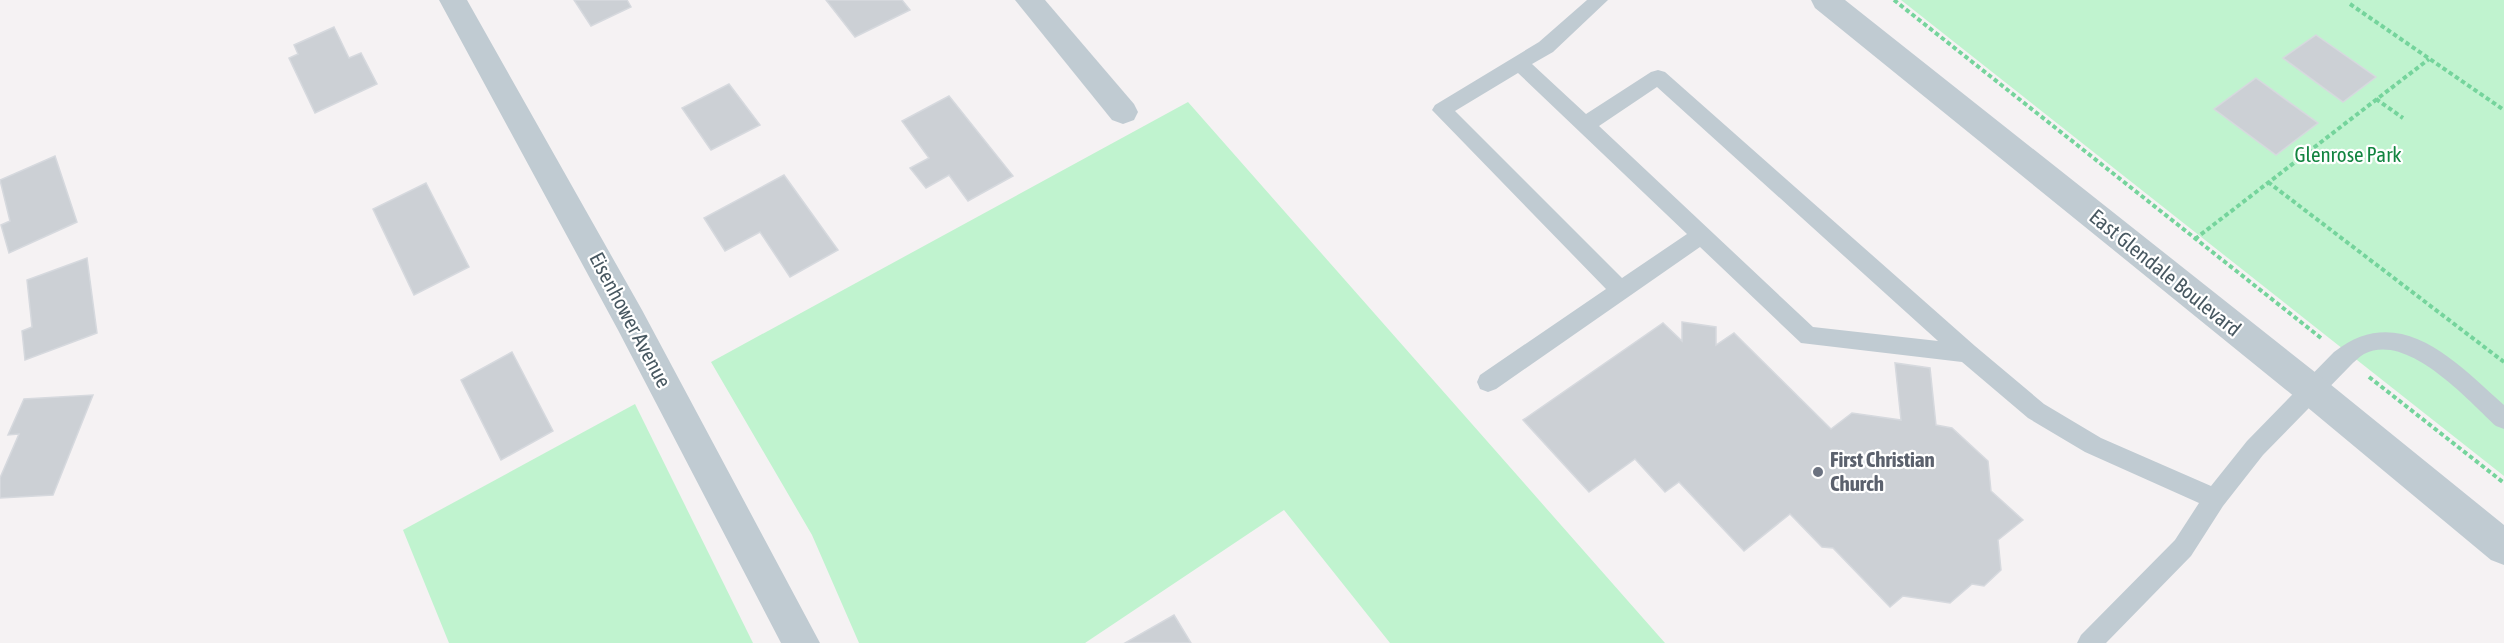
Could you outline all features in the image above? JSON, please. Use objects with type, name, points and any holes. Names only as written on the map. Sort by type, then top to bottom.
[{"type":"street","name":"Eisenhower Avenue","points":[[453,0],[630,320],[801,643]]},
{"type":"street","points":[[1029,0],[1124,112]]},
{"type":"street","name":"East Glendale Boulevard","points":[[1825,0],[2313,391],[2504,548]]},
{"type":"lane","points":[[1599,0],[1546,47],[1442,110],[1620,290]]},
{"type":"lane","points":[[1519,63],[1808,336],[1967,353]]},
{"type":"lane","points":[[1585,124],[1658,77],[1967,353],[2036,411],[2093,445],[2216,499]]},
{"type":"lane","points":[[1488,382],[1701,235]]},
{"type":"lane","points":[[2089,643],[2183,548],[2216,499],[2255,448],[2357,347],[2375,341],[2399,342],[2423,351],[2444,365],[2504,419]]},
{"type":"path","points":[[1894,0],[2504,483]]},
{"type":"path","points":[[2350,4],[2504,110]]},
{"type":"path","points":[[2194,239],[2429,59]]},
{"type":"path","points":[[2376,99],[2403,118]]},
{"type":"path","points":[[2268,182],[2504,362]]},
{"type":"green space","name":"Glenrose Park","points":[[1901,0],[2504,0],[2504,476]]},
{"type":"green space","points":[[1188,102],[1665,643],[1390,643],[1284,510],[1085,643],[859,643],[812,535],[711,362]]},
{"type":"green space","points":[[635,404],[753,643],[449,643],[403,530]]},
{"type":"building","points":[[574,0],[627,0],[631,7],[591,26]]},
{"type":"building","points":[[826,0],[902,0],[910,10],[855,37]]},
{"type":"building","points":[[334,27],[349,58],[361,53],[377,84],[315,113],[289,58],[298,54],[294,45]]},
{"type":"building","points":[[2316,35],[2376,77],[2343,102],[2283,58]]},
{"type":"building","points":[[2256,78],[2318,123],[2276,155],[2214,109]]},
{"type":"building","points":[[729,84],[760,125],[711,150],[682,108]]},
{"type":"building","points":[[949,96],[1013,176],[968,201],[949,175],[926,188],[910,168],[929,158],[902,121]]},
{"type":"building","points":[[55,156],[77,222],[9,253],[1,225],[10,221],[0,180]]},
{"type":"building","points":[[784,175],[838,250],[790,277],[760,232],[725,251],[704,218]]},
{"type":"building","points":[[426,183],[469,267],[414,295],[373,209]]},
{"type":"building","points":[[87,258],[97,333],[25,360],[22,331],[32,327],[27,280]]},
{"type":"building","name":"First Christian Church","points":[[1682,322],[1716,327],[1716,345],[1734,333],[1831,429],[1852,413],[1901,420],[1895,363],[1930,368],[1936,425],[1952,428],[1988,461],[1991,491],[2023,520],[1998,540],[2001,570],[1984,586],[1972,584],[1950,603],[1903,596],[1890,607],[1833,548],[1822,547],[1790,514],[1744,551],[1679,482],[1665,492],[1635,459],[1589,492],[1523,420],[1663,323],[1682,341]]},
{"type":"building","points":[[512,352],[553,431],[501,460],[461,380]]},
{"type":"building","points":[[93,395],[53,495],[0,498],[0,478],[19,434],[8,435],[24,399]]},
{"type":"building","points":[[1174,615],[1191,643],[1125,643]]},
{"type":"place","name":"First Christian Church","points":[[1818,472]]}]
